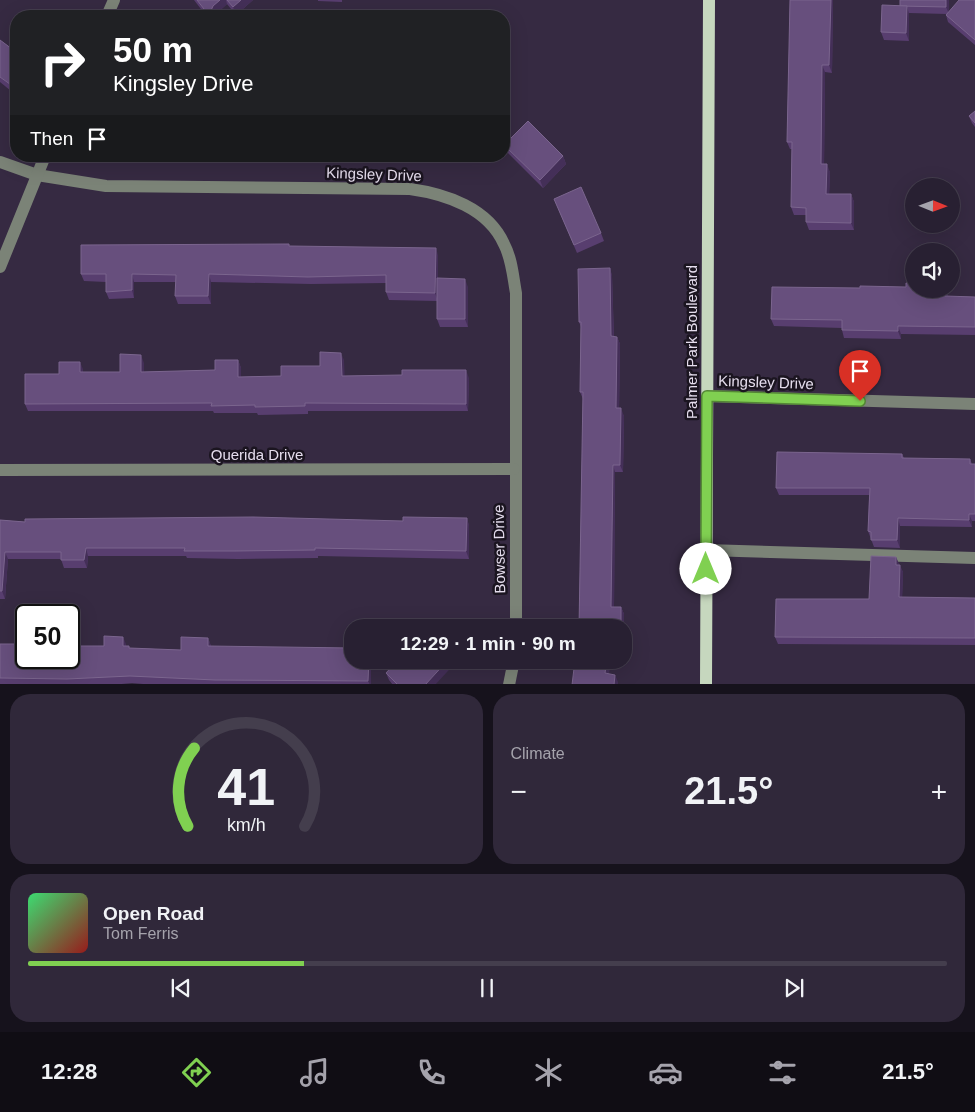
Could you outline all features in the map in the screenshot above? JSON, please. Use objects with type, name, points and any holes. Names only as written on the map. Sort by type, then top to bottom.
[{"type":"main road","name":"Palmer Park Boulevard","points":[[706,684],[709,0]]},
{"type":"street","name":"Kingsley Drive","points":[[0,162],[37,175],[106,186],[410,190],[432,192],[470,207],[489,223],[504,242],[512,266],[516,293],[514,469]]},
{"type":"street","points":[[0,267],[42,162]]},
{"type":"street","name":"Kingsley Drive","points":[[707,396],[975,404]]},
{"type":"street","name":"Querida Drive","points":[[0,470],[514,469]]},
{"type":"street","name":"Bowser Drive","points":[[514,469],[516,619]]},
{"type":"street","points":[[706,550],[975,558]]},
{"type":"street","points":[[509,684],[512,669]]},
{"type":"building","points":[[197,0],[220,0],[211,10],[204,9]]},
{"type":"building","points":[[227,0],[241,0],[233,7]]},
{"type":"building","points":[[790,0],[831,0],[829,65],[822,65],[821,164],[827,164],[826,194],[851,194],[851,223],[806,222],[806,208],[791,207],[792,142],[787,142]]},
{"type":"building","points":[[900,0],[946,0],[946,7],[900,6]]},
{"type":"building","points":[[959,0],[975,0],[975,40],[946,15]]},
{"type":"building","points":[[882,5],[907,6],[906,33],[881,32]]},
{"type":"building","points":[[0,40],[10,48],[10,84],[0,77]]},
{"type":"building","points":[[975,111],[975,123],[969,116]]},
{"type":"building","points":[[528,121],[563,156],[540,180],[510,151],[510,139]]},
{"type":"building","points":[[581,187],[601,233],[574,245],[554,199]]},
{"type":"building","points":[[289,244],[289,246],[436,248],[435,293],[386,292],[386,275],[308,277],[209,274],[208,296],[175,296],[176,275],[132,274],[132,290],[106,292],[106,274],[81,274],[81,245]]},
{"type":"building","points":[[610,268],[611,336],[617,337],[616,408],[621,408],[620,465],[613,465],[611,607],[621,607],[621,619],[579,619],[583,392],[580,392],[581,322],[579,322],[578,269]]},
{"type":"building","points":[[437,278],[465,279],[465,319],[437,319]]},
{"type":"building","points":[[860,286],[905,287],[905,298],[975,297],[975,327],[898,326],[898,331],[842,330],[842,320],[771,319],[772,287],[860,288]]},
{"type":"building","points":[[320,352],[341,353],[342,376],[402,375],[402,370],[466,370],[466,404],[305,403],[305,406],[255,407],[255,405],[211,406],[212,403],[25,404],[25,374],[59,374],[59,362],[80,362],[80,372],[120,372],[120,354],[141,355],[141,372],[215,370],[215,360],[238,360],[238,377],[281,376],[281,366],[320,366]]},
{"type":"building","points":[[777,452],[902,454],[902,458],[970,459],[970,464],[975,464],[975,514],[969,514],[969,520],[898,518],[897,540],[871,540],[871,532],[868,531],[870,488],[776,488]]},
{"type":"building","points":[[253,517],[403,521],[403,517],[467,518],[466,551],[315,548],[315,550],[184,551],[185,548],[86,548],[84,560],[61,560],[61,552],[5,552],[2,591],[0,591],[0,520],[25,522],[25,519]]},
{"type":"building","points":[[871,556],[896,557],[896,565],[900,565],[899,597],[975,598],[975,638],[775,637],[776,599],[869,599]]},
{"type":"building","points":[[104,636],[123,637],[123,646],[129,646],[129,648],[181,650],[181,637],[208,638],[208,646],[344,648],[344,669],[369,669],[368,681],[215,680],[130,676],[67,679],[0,678],[0,644],[15,644],[15,669],[80,669],[80,646],[104,646]]},
{"type":"building","points":[[390,669],[440,669],[426,684],[397,684],[386,673]]},
{"type":"building","points":[[574,669],[606,669],[605,673],[615,675],[614,684],[572,684]]},
{"type":"route","points":[[706,569],[707,396],[860,401]]}]
